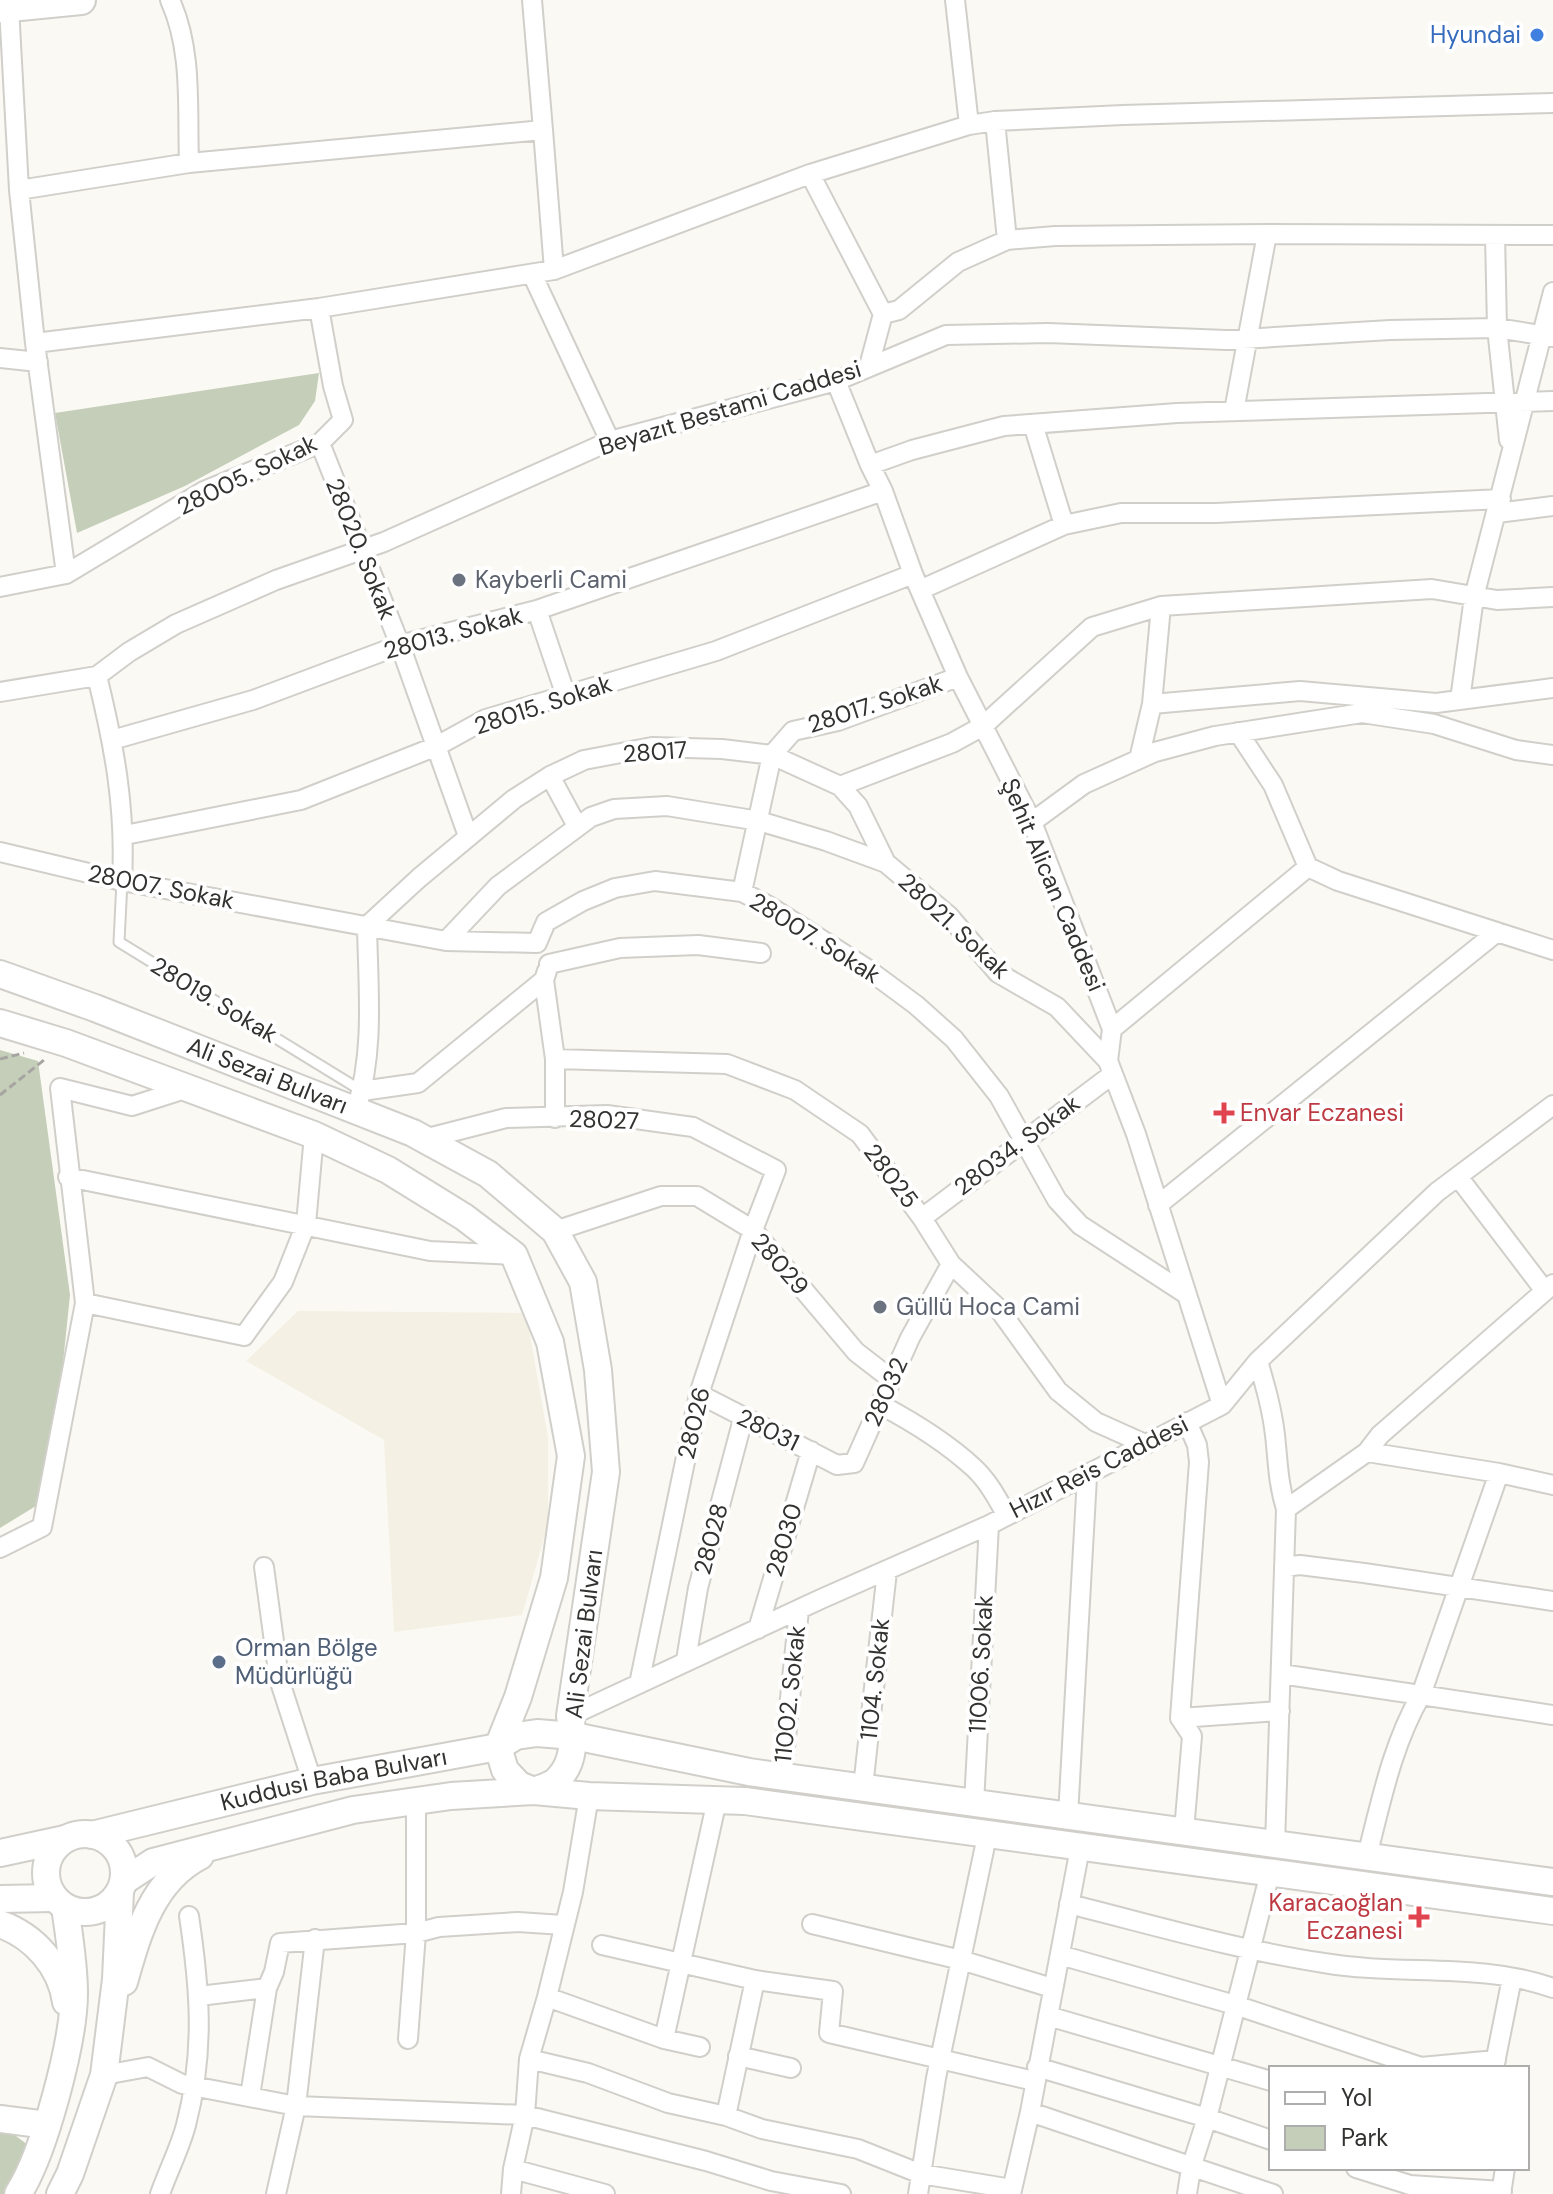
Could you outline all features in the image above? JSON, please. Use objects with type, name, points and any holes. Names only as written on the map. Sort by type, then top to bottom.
[{"type":"main road","points":[[5,7],[81,0]]},
{"type":"main road","name":"Ali Sezai Bulvarı","points":[[0,974],[359,1100],[488,1174],[555,1231],[583,1282],[598,1370],[606,1472],[570,1760],[557,1781],[534,1791]]},
{"type":"main road","name":"Ali Sezai Bulvarı","points":[[0,1023],[66,1043],[314,1135],[388,1170],[464,1217],[514,1255],[550,1342],[571,1456],[554,1578],[518,1697],[498,1747]]},
{"type":"main road","name":"Kuddusi Baba Bulvarı","points":[[92,1835],[312,1781],[498,1747],[516,1736],[572,1726],[782,1777],[1553,1882]]},
{"type":"main road","points":[[498,1747],[505,1770],[519,1785],[534,1791]]},
{"type":"main road","points":[[65,1839],[48,1860],[48,1886],[60,1902],[77,1912],[91,1912],[113,1902],[122,1886],[153,1862],[353,1810],[451,1796],[534,1791],[745,1801],[1553,1911]]},
{"type":"main road","points":[[0,1853],[78,1835],[92,1835],[114,1846],[121,1857],[122,1886],[104,2075],[70,2174],[60,2194]]},
{"type":"main road","points":[[110,2028],[148,1913],[165,1881],[192,1860],[222,1844]]},
{"type":"main road","points":[[0,1899],[60,1902]]},
{"type":"main road","points":[[18,2194],[25,2184],[47,2125],[74,1997],[73,1964],[60,1902]]},
{"type":"main road","points":[[0,1924],[19,1931],[47,1956],[64,1987],[69,2027]]},
{"type":"main road","points":[[0,2119],[47,2125]]},
{"type":"street","points":[[170,0],[186,47],[189,163]]},
{"type":"street","points":[[532,0],[554,270]]},
{"type":"street","points":[[955,0],[969,125]]},
{"type":"street","points":[[5,7],[19,190],[36,352],[66,574]]},
{"type":"street","points":[[0,358],[554,270],[810,174],[969,125],[995,121],[1553,103]]},
{"type":"street","points":[[995,121],[1007,240]]},
{"type":"street","points":[[19,190],[189,163],[543,130]]},
{"type":"street","points":[[810,174],[883,314],[869,366]]},
{"type":"street","points":[[1234,411],[1267,234]]},
{"type":"street","points":[[883,314],[899,310],[958,262],[1007,240],[1055,236],[1267,234],[1553,235]]},
{"type":"street","points":[[1495,235],[1497,328],[1510,452]]},
{"type":"street","points":[[532,274],[610,441]]},
{"type":"street","points":[[1460,700],[1474,597],[1524,400],[1548,337],[1553,292]]},
{"type":"street","name":"28005. Sokak","points":[[0,587],[66,574],[204,491],[320,443],[343,420],[333,386],[319,308]]},
{"type":"street","name":"Beyazıt Bestami Caddesi","points":[[0,692],[97,676],[129,652],[176,624],[276,580],[384,542],[610,441],[836,381],[946,335],[1048,333],[1247,339],[1390,330],[1497,328],[1548,337]]},
{"type":"street","name":"Şehit Alican Caddesi","points":[[836,381],[958,677],[1032,822],[1112,1029],[1111,1067],[1136,1134],[1222,1405]]},
{"type":"street","points":[[870,465],[912,450],[1004,426],[1234,411],[1505,400],[1553,401]]},
{"type":"street","points":[[1033,424],[1064,525]]},
{"type":"street","name":"28020. Sokak","points":[[320,443],[400,645],[468,836]]},
{"type":"street","name":"28013. Sokak","points":[[112,740],[253,700],[400,645],[537,610],[883,491]]},
{"type":"street","name":"28015. Sokak","points":[[125,835],[301,800],[437,746],[486,719],[716,651],[917,582],[1064,525],[1121,513],[1553,506]]},
{"type":"street","points":[[886,863],[858,806],[840,786],[952,743],[983,726],[1092,627],[1161,606],[1432,589],[1497,600],[1553,597]]},
{"type":"street","points":[[1139,759],[1152,704],[1161,606]]},
{"type":"street","points":[[537,610],[566,696]]},
{"type":"street","points":[[97,676],[112,740],[125,835],[122,881]]},
{"type":"street","name":"28017. Sokak","points":[[772,755],[793,731],[838,721],[958,677]]},
{"type":"street","points":[[1152,704],[1300,691],[1436,703],[1553,688]]},
{"type":"street","points":[[1434,724],[1436,703]]},
{"type":"street","points":[[1032,822],[1084,784],[1155,752],[1238,732],[1362,713],[1434,724],[1516,750],[1553,755]]},
{"type":"street","points":[[1238,732],[1273,785],[1308,867],[1338,881],[1553,950]]},
{"type":"street","name":"28017","points":[[367,926],[514,799],[550,776],[584,760],[652,747],[722,749],[772,755],[840,786]]},
{"type":"street","points":[[742,892],[772,755]]},
{"type":"street","points":[[550,776],[577,826]]},
{"type":"street","name":"28021. Sokak","points":[[446,941],[498,886],[577,826],[614,809],[667,806],[759,821],[886,863],[949,916],[998,973],[1057,1007],[1111,1067]]},
{"type":"street","name":"28007. Sokak","points":[[0,852],[122,881],[446,941],[537,943],[546,922],[583,901],[615,888],[655,881],[742,892],[805,928],[916,1005],[954,1039],[999,1096],[1057,1200],[1080,1225],[1186,1294]]},
{"type":"street","points":[[1112,1029],[1308,867]]},
{"type":"street","points":[[367,926],[369,1031],[359,1100],[418,1083],[547,972],[620,948],[698,945],[761,953]]},
{"type":"street","points":[[1158,1205],[1497,932]]},
{"type":"street","points":[[537,943],[547,972],[555,1059],[555,1118]]},
{"type":"street","name":"28025","points":[[555,1059],[727,1064],[795,1090],[860,1134],[922,1218],[951,1264],[998,1308],[1058,1391],[1096,1422],[1145,1444]]},
{"type":"street","name":"28034. Sokak","points":[[922,1218],[1045,1126],[1111,1067]]},
{"type":"street","points":[[0,1548],[42,1527],[85,1303],[60,1088],[132,1106],[185,1089]]},
{"type":"street","name":"Hızır Reis Caddesi","points":[[572,1726],[639,1684],[686,1660],[989,1525],[1222,1405],[1258,1361],[1437,1192],[1553,1105]]},
{"type":"street","name":"28027","points":[[424,1139],[506,1118],[607,1115],[693,1127],[776,1170]]},
{"type":"street","points":[[85,1303],[244,1336],[283,1282],[306,1224],[314,1135]]},
{"type":"street","name":"28026","points":[[639,1684],[699,1394],[776,1170]]},
{"type":"street","points":[[68,1177],[430,1251],[514,1255]]},
{"type":"street","points":[[1286,1509],[1367,1452],[1380,1435],[1549,1288],[1459,1178]]},
{"type":"street","name":"28029","points":[[555,1231],[661,1196],[697,1196],[753,1230],[856,1352],[891,1379]]},
{"type":"street","name":"28032","points":[[837,1465],[854,1463],[891,1379],[951,1264]]},
{"type":"street","points":[[1258,1361],[1267,1391],[1275,1436],[1278,1484],[1286,1509],[1275,1844]]},
{"type":"street","name":"28031","points":[[699,1394],[837,1465]]},
{"type":"street","points":[[881,1405],[908,1419],[974,1469],[1006,1514]]},
{"type":"street","name":"28028","points":[[686,1660],[698,1588],[743,1419]]},
{"type":"street","points":[[1184,1831],[1192,1736],[1180,1718],[1199,1462],[1197,1445],[1187,1422]]},
{"type":"street","name":"28030","points":[[758,1629],[811,1451]]},
{"type":"street","points":[[1367,1452],[1553,1485]]},
{"type":"street","points":[[1367,1856],[1392,1759],[1421,1695],[1499,1473]]},
{"type":"street","points":[[1068,1816],[1087,1477]]},
{"type":"street","name":"11006. Sokak","points":[[974,1803],[989,1525]]},
{"type":"street","points":[[1284,1567],[1300,1565],[1553,1601]]},
{"type":"street","points":[[264,1567],[279,1679],[312,1781]]},
{"type":"street","name":"1104. Sokak","points":[[863,1787],[887,1571]]},
{"type":"street","name":"11002. Sokak","points":[[782,1777],[799,1610]]},
{"type":"street","points":[[1281,1674],[1553,1715]]},
{"type":"street","points":[[1180,1718],[1280,1711]]},
{"type":"street","points":[[511,2194],[525,2115],[529,2059],[573,1892],[589,1796]]},
{"type":"street","points":[[664,2039],[717,1800]]},
{"type":"street","points":[[408,2039],[416,1933],[416,1801]]},
{"type":"street","points":[[918,2194],[941,2058],[987,1836]]},
{"type":"street","points":[[529,2059],[588,2073],[668,2103],[726,2116],[762,2129],[858,2149],[921,2174],[1011,2191],[1030,2112],[1080,1848]]},
{"type":"street","points":[[1187,2194],[1191,2168],[1207,2118],[1270,1873]]},
{"type":"street","points":[[1069,1904],[1326,1964],[1512,1978],[1553,1988]]},
{"type":"street","points":[[160,2194],[185,2127],[198,2067],[199,1996],[189,1916]]},
{"type":"street","points":[[250,2096],[267,1988],[280,1943],[416,1933],[439,1927],[518,1922],[563,1925]]},
{"type":"street","points":[[812,1924],[961,1960],[1052,1988]]},
{"type":"street","points":[[276,2194],[296,2106],[315,1939]]},
{"type":"street","points":[[602,1945],[755,1980],[833,1991],[829,2033],[941,2058],[1036,2074],[1207,2118],[1269,2139]]},
{"type":"street","points":[[1060,1955],[1235,2005],[1418,2066]]},
{"type":"street","points":[[1446,2066],[1495,2064],[1512,1978]]},
{"type":"street","points":[[726,2116],[755,1980]]},
{"type":"street","points":[[199,1996],[267,1988]]},
{"type":"street","points":[[547,1997],[664,2039],[700,2047]]},
{"type":"street","points":[[1048,2016],[1269,2080]]},
{"type":"street","points":[[738,2056],[791,2068]]},
{"type":"street","points":[[104,2075],[148,2067],[182,2084],[296,2106],[525,2115],[692,2157],[771,2181],[841,2194]]},
{"type":"street","points":[[1030,2112],[1273,2194]]},
{"type":"street","points":[[513,2169],[605,2194]]},
{"type":"street","points":[[1362,2170],[1410,2185],[1501,2192],[1505,2170]]},
{"type":"lane","name":"28019. Sokak","points":[[122,881],[119,942],[359,1100]]},
{"type":"path","points":[[0,1095],[66,1043]]},
{"type":"shaded area","points":[[298,1311],[526,1313],[548,1437],[548,1524],[522,1615],[394,1632],[384,1440],[246,1361]]},
{"type":"green space","points":[[319,373],[315,401],[299,425],[185,486],[77,533],[55,413]]},
{"type":"green space","points":[[0,1050],[38,1061],[70,1295],[49,1498],[0,1528]]},
{"type":"green space","points":[[0,2133],[12,2133],[28,2145],[7,2194],[0,2194]]},
{"type":"place","name":"Hyundai","points":[[1537,35]]},
{"type":"place","name":"Kayberli Cami","points":[[459,580]]},
{"type":"place","name":"Envar Eczanesi","points":[[1224,1113]]},
{"type":"place","name":"Güllü Hoca Cami","points":[[880,1307]]},
{"type":"place","name":"Orman Bölge Müdürlüğü","points":[[219,1662]]},
{"type":"place","name":"Karacaoğlan Eczanesi","points":[[1419,1917]]}]
